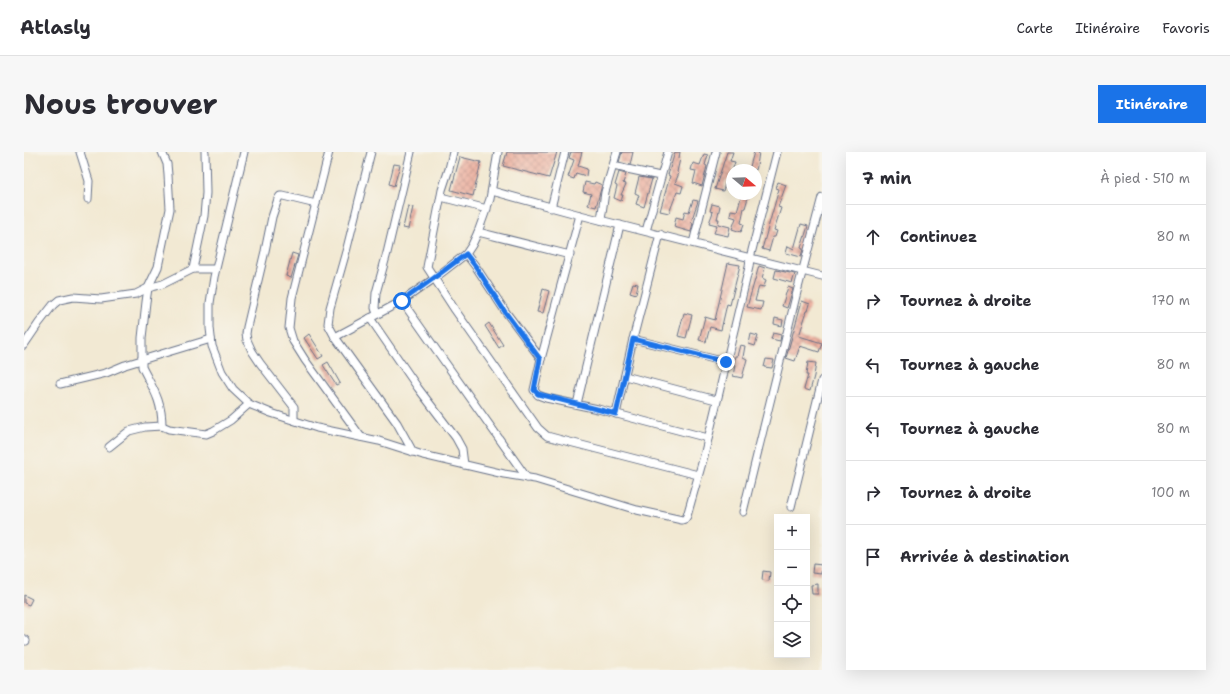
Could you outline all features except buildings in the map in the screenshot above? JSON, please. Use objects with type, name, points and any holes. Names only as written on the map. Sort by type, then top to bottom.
[{"type":"street","points":[[80,152],[90,181],[88,199]]},
{"type":"street","points":[[162,152],[167,164],[170,209],[158,267],[148,288],[142,338],[142,367],[161,407],[162,426]]},
{"type":"street","points":[[193,269],[204,216],[206,193],[205,152]]},
{"type":"street","points":[[244,152],[215,269],[210,303],[210,339],[217,362],[227,381],[250,404],[271,414],[317,428],[361,437],[464,465],[540,480],[637,510],[682,520],[687,516],[708,438],[716,400],[736,326],[750,258],[776,152]]},
{"type":"street","points":[[330,152],[292,298],[289,328],[293,341],[305,360],[361,437]]},
{"type":"street","points":[[371,152],[329,312],[328,324],[335,337],[397,423],[413,452]]},
{"type":"street","points":[[411,152],[374,301],[374,316],[418,388],[456,438],[462,449],[464,465]]},
{"type":"street","points":[[453,152],[441,197],[427,262],[428,269],[542,433],[558,439],[698,475]]},
{"type":"street","points":[[335,337],[402,301],[466,254],[472,245],[487,209],[492,191],[498,152]]},
{"type":"street","points":[[551,208],[565,152]]},
{"type":"street","points":[[601,220],[605,192],[617,152]]},
{"type":"street","points":[[646,231],[660,176],[668,152]]},
{"type":"street","points":[[693,244],[716,152]]},
{"type":"street","points":[[613,166],[660,176]]},
{"type":"street","points":[[492,191],[551,208],[660,234],[693,244],[822,276]]},
{"type":"street","points":[[294,420],[294,407],[252,351],[247,340],[246,327],[266,251],[272,217],[278,198],[283,196],[316,204]]},
{"type":"street","points":[[441,197],[487,209]]},
{"type":"street","points":[[743,512],[802,271],[822,197]]},
{"type":"street","points":[[580,215],[540,359],[534,390],[546,398],[577,404],[708,438]]},
{"type":"street","points":[[577,404],[620,225]]},
{"type":"street","points":[[478,232],[570,255]]},
{"type":"street","points":[[616,414],[633,339],[660,234]]},
{"type":"street","points":[[466,254],[505,312],[540,359]]},
{"type":"street","points":[[24,345],[38,323],[59,300],[73,297],[92,299],[136,294],[148,288],[164,284],[193,269],[215,269]]},
{"type":"street","points":[[402,301],[527,478]]},
{"type":"street","points":[[60,384],[106,373],[210,339]]},
{"type":"street","points":[[633,339],[726,362]]},
{"type":"street","points":[[625,376],[716,400]]},
{"type":"street","points":[[791,508],[822,380]]},
{"type":"street","points":[[109,447],[129,431],[146,427],[162,426],[169,429],[206,434],[231,420],[250,404]]},
{"type":"route","points":[[402,301],[466,254],[505,312],[540,359],[534,390],[546,398],[616,414],[633,339],[726,362]]}]
